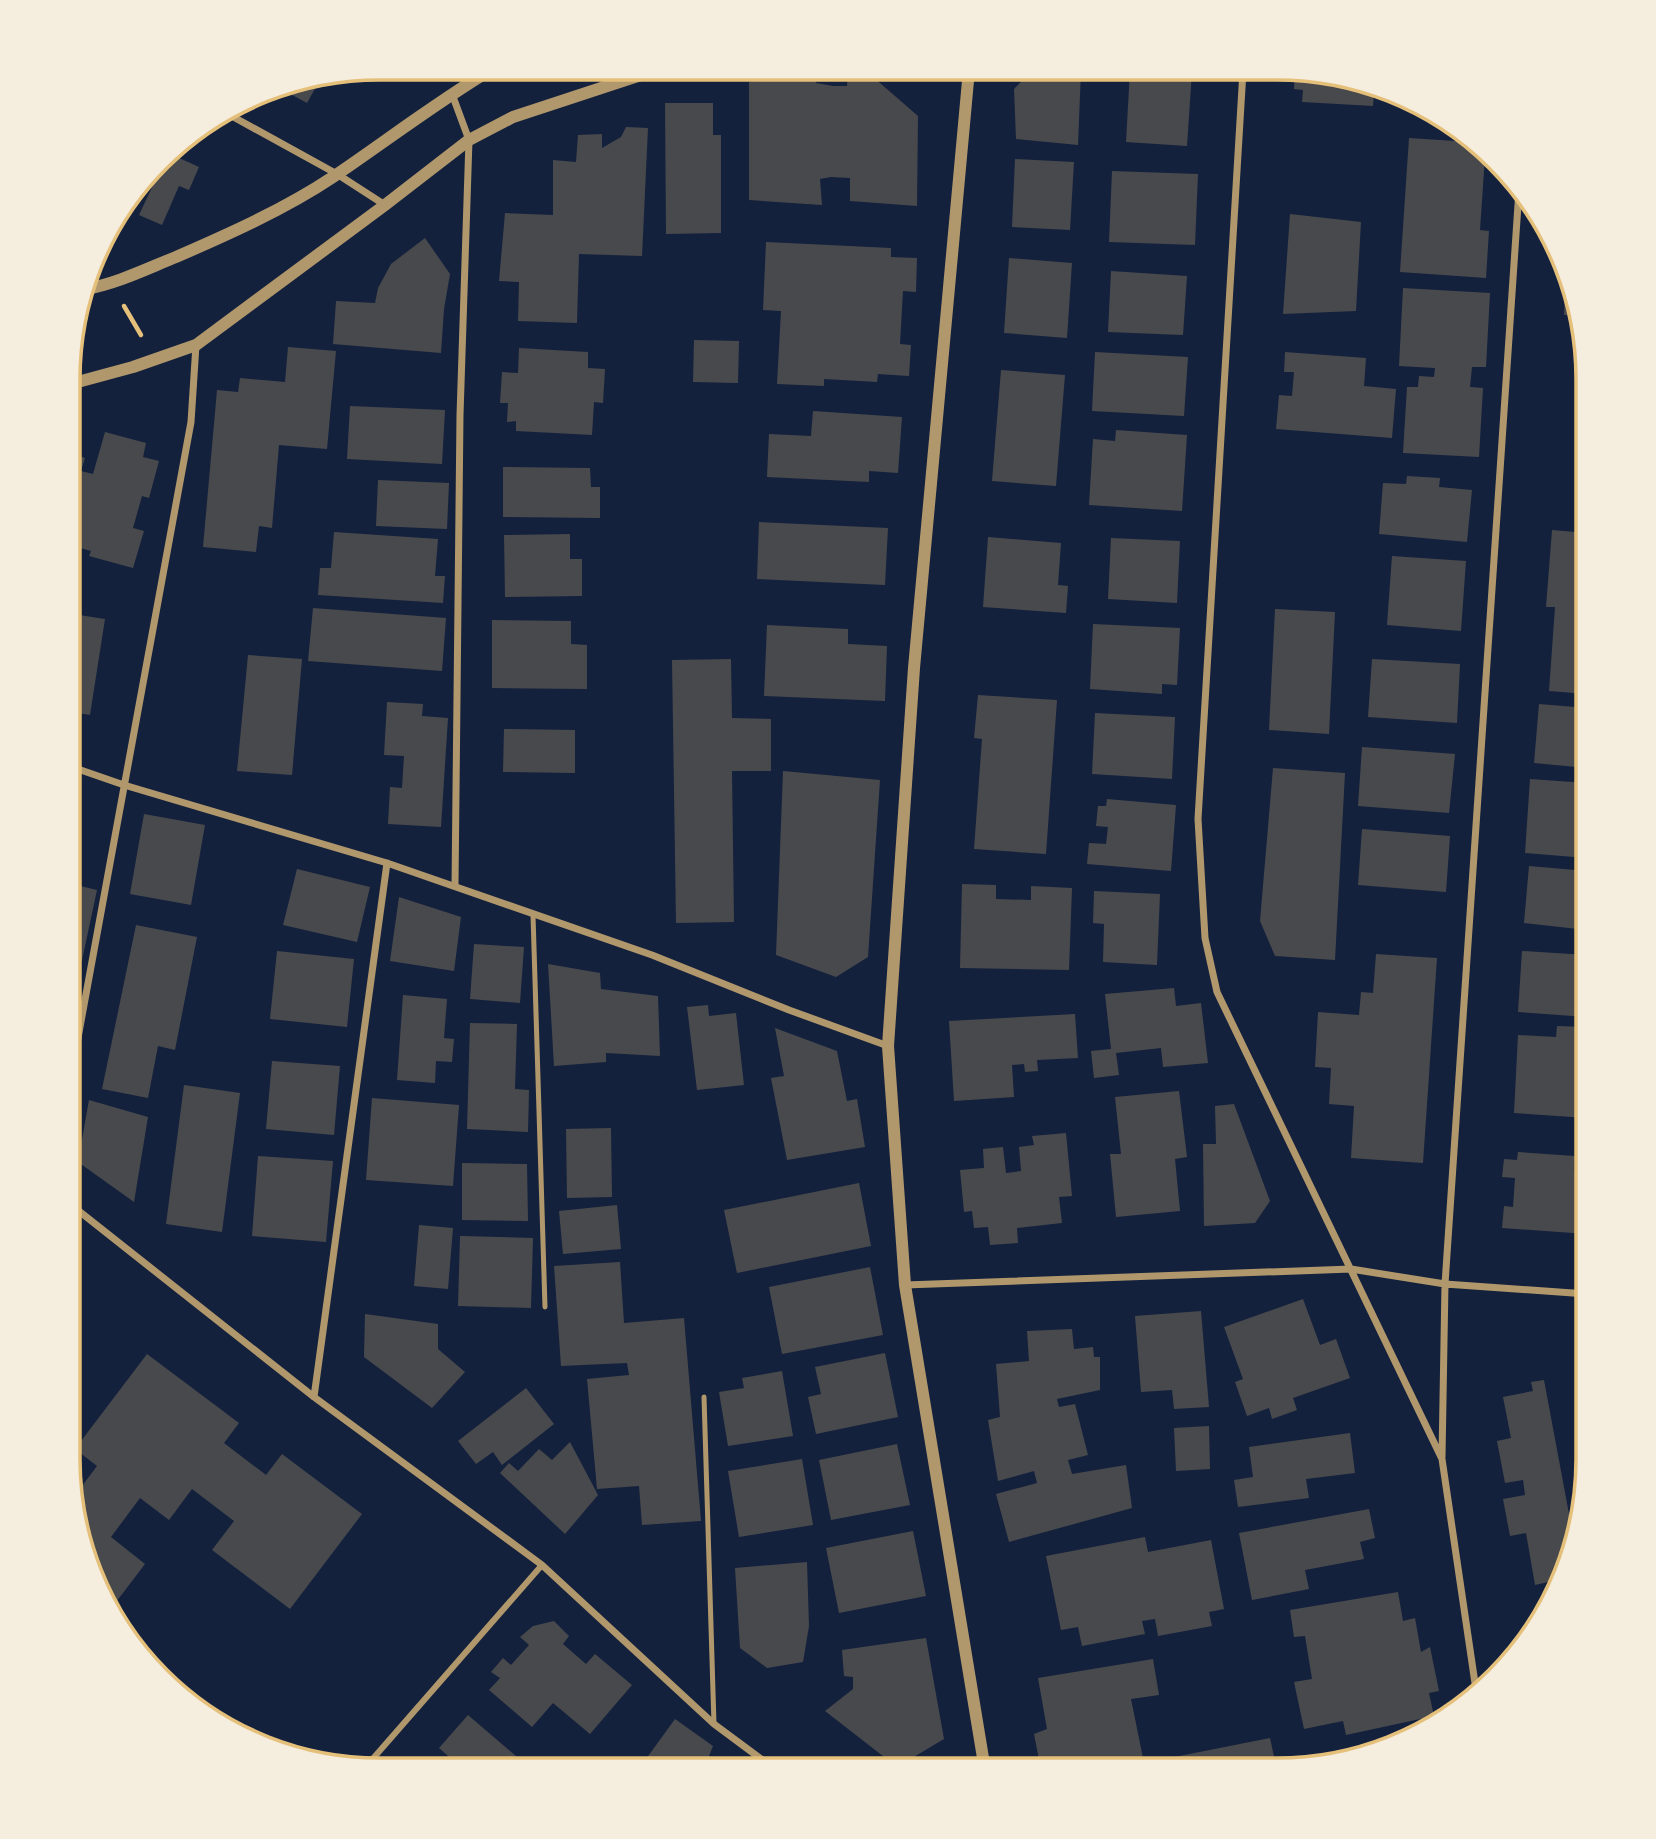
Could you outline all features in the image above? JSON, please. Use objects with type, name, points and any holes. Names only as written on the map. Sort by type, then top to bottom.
[{"type":"street","points":[[95,287],[112,284],[198,248],[278,209],[337,174],[474,80]]},
{"type":"street","points":[[80,381],[196,345],[469,139],[513,117],[626,80]]},
{"type":"street","points":[[968,80],[914,668],[888,1046],[905,1285],[983,1758]]},
{"type":"street","points":[[1241,80],[1198,819],[1205,938],[1217,992],[1442,1460]]},
{"type":"street","points":[[452,94],[469,139],[460,415],[455,886]]},
{"type":"street","points":[[235,118],[337,174],[385,205]]},
{"type":"street","points":[[1475,1683],[1442,1460],[1445,1284],[1518,203]]},
{"type":"street","points":[[80,1027],[191,422],[196,345]]},
{"type":"street","points":[[80,769],[124,785],[387,863],[455,886],[652,955],[888,1046]]},
{"type":"street","points":[[314,1397],[387,863]]},
{"type":"street","points":[[80,1212],[314,1397],[542,1565],[714,1724],[760,1758]]},
{"type":"street","points":[[905,1285],[1351,1269],[1445,1284],[1576,1293]]},
{"type":"street","points":[[373,1758],[542,1565]]},
{"type":"lane","points":[[533,915],[545,1307]]},
{"type":"lane","points":[[704,1397],[714,1724]]},
{"type":"path","points":[[112,284],[157,359]]},
{"type":"building","points":[[816,80],[816,83],[847,86],[847,80],[877,80],[918,116],[917,206],[850,201],[850,178],[831,177],[820,179],[822,205],[749,200],[749,82]]},
{"type":"building","points":[[1023,80],[1081,80],[1078,145],[1016,139],[1014,89]]},
{"type":"building","points":[[1129,80],[1191,80],[1187,146],[1126,142]]},
{"type":"building","points":[[1294,81],[1335,86],[1374,96],[1373,106],[1302,102],[1303,90],[1294,89]]},
{"type":"building","points":[[316,87],[307,103],[290,94]]},
{"type":"building","points":[[665,103],[713,103],[713,135],[721,135],[721,233],[666,234]]},
{"type":"building","points":[[626,127],[648,128],[642,256],[579,254],[577,323],[518,321],[519,282],[499,281],[505,213],[553,215],[553,160],[576,162],[578,135],[602,134],[602,148],[621,137]]},
{"type":"building","points":[[1409,138],[1458,141],[1484,165],[1480,230],[1489,231],[1486,278],[1400,272]]},
{"type":"building","points":[[179,158],[199,167],[189,190],[179,186],[162,225],[139,215],[154,183]]},
{"type":"building","points":[[1015,159],[1074,162],[1070,230],[1012,227]]},
{"type":"building","points":[[1112,171],[1198,174],[1195,245],[1109,242]]},
{"type":"building","points":[[1290,214],[1361,222],[1356,311],[1283,314]]},
{"type":"building","points":[[425,238],[450,274],[441,353],[333,344],[336,301],[375,303],[378,288],[391,264]]},
{"type":"building","points":[[766,242],[891,248],[891,257],[917,258],[916,292],[903,291],[900,344],[911,345],[909,376],[878,374],[877,382],[824,379],[824,386],[777,384],[781,311],[763,310]]},
{"type":"building","points":[[1009,258],[1072,263],[1067,338],[1004,333]]},
{"type":"building","points":[[1111,271],[1187,276],[1183,335],[1108,332]]},
{"type":"building","points":[[1403,288],[1490,293],[1486,367],[1472,367],[1470,387],[1483,388],[1479,457],[1403,453],[1407,387],[1418,387],[1419,376],[1434,377],[1435,368],[1399,366]]},
{"type":"building","points":[[1565,301],[1568,315],[1564,315]]},
{"type":"building","points":[[694,340],[739,341],[738,383],[693,382]]},
{"type":"building","points":[[288,347],[336,351],[327,449],[279,445],[272,528],[259,526],[256,552],[203,547],[217,390],[238,392],[240,378],[285,382]]},
{"type":"building","points":[[519,348],[588,352],[588,368],[605,369],[603,403],[594,402],[592,435],[516,431],[516,421],[507,422],[508,403],[500,403],[502,372],[518,373]]},
{"type":"building","points":[[1095,352],[1188,357],[1184,416],[1092,411]]},
{"type":"building","points":[[1285,352],[1366,358],[1364,386],[1396,389],[1392,438],[1276,429],[1279,395],[1292,396],[1294,372],[1284,372]]},
{"type":"building","points":[[1001,370],[1065,375],[1056,486],[992,481]]},
{"type":"building","points":[[350,406],[445,410],[442,464],[347,459]]},
{"type":"building","points":[[813,411],[902,417],[898,473],[869,471],[869,482],[767,477],[769,434],[811,436]]},
{"type":"building","points":[[1116,430],[1187,435],[1182,511],[1089,505],[1093,439],[1115,441]]},
{"type":"building","points":[[105,432],[146,443],[143,457],[159,461],[149,498],[142,496],[133,528],[144,531],[133,568],[89,556],[91,551],[80,548],[80,456],[85,458],[81,471],[93,474]]},
{"type":"building","points":[[503,467],[590,468],[591,487],[600,487],[600,518],[503,517]]},
{"type":"building","points":[[1407,476],[1440,478],[1439,487],[1472,490],[1467,542],[1379,534],[1383,483],[1406,484]]},
{"type":"building","points":[[378,480],[449,483],[447,529],[376,526]]},
{"type":"building","points":[[759,522],[888,528],[885,585],[757,579]]},
{"type":"building","points":[[1552,530],[1576,532],[1576,693],[1549,691],[1555,607],[1546,607]]},
{"type":"building","points":[[334,532],[438,539],[435,576],[445,576],[443,603],[318,595],[320,568],[331,568]]},
{"type":"building","points":[[570,534],[570,559],[582,559],[582,596],[505,597],[504,535]]},
{"type":"building","points":[[988,537],[1061,543],[1058,585],[1068,586],[1066,613],[983,607]]},
{"type":"building","points":[[1111,538],[1180,541],[1177,603],[1108,599]]},
{"type":"building","points":[[1392,556],[1466,561],[1461,631],[1387,625]]},
{"type":"building","points":[[313,608],[446,618],[442,671],[308,661]]},
{"type":"building","points":[[1275,609],[1335,612],[1329,734],[1269,730]]},
{"type":"building","points":[[80,615],[105,619],[90,715],[80,713]]},
{"type":"building","points":[[492,620],[571,621],[571,644],[587,645],[587,689],[492,688]]},
{"type":"building","points":[[1093,624],[1180,628],[1177,685],[1162,684],[1162,694],[1090,689]]},
{"type":"building","points":[[767,625],[848,629],[848,644],[887,646],[885,701],[764,696]]},
{"type":"building","points":[[248,655],[302,659],[292,775],[237,771]]},
{"type":"building","points":[[731,659],[732,718],[771,719],[771,771],[732,771],[734,922],[676,923],[672,660]]},
{"type":"building","points":[[1372,659],[1460,664],[1457,723],[1368,717]]},
{"type":"building","points":[[978,695],[1057,700],[1046,854],[974,849],[982,739],[974,738]]},
{"type":"building","points":[[387,702],[423,704],[422,716],[448,718],[441,827],[388,824],[390,787],[402,788],[404,756],[384,755]]},
{"type":"building","points":[[1539,704],[1576,707],[1576,767],[1534,763]]},
{"type":"building","points":[[1095,713],[1175,717],[1172,779],[1092,774]]},
{"type":"building","points":[[504,729],[575,730],[575,773],[503,772]]},
{"type":"building","points":[[1362,747],[1455,754],[1449,813],[1358,806]]},
{"type":"building","points":[[1273,768],[1345,773],[1335,960],[1275,956],[1260,921]]},
{"type":"building","points":[[783,771],[880,780],[868,957],[836,977],[776,955]]},
{"type":"building","points":[[1530,779],[1576,782],[1576,857],[1525,853]]},
{"type":"building","points":[[1107,799],[1176,805],[1171,871],[1087,864],[1089,843],[1106,844],[1108,827],[1096,826],[1098,806],[1106,806]]},
{"type":"building","points":[[144,814],[205,825],[191,905],[130,894]]},
{"type":"building","points":[[1362,829],[1450,836],[1446,892],[1358,885]]},
{"type":"building","points":[[1529,866],[1576,870],[1576,929],[1524,923]]},
{"type":"building","points":[[297,869],[370,887],[357,942],[283,925]]},
{"type":"building","points":[[962,884],[996,885],[996,899],[1031,900],[1031,886],[1072,888],[1069,970],[960,968]]},
{"type":"building","points":[[80,886],[97,890],[80,970]]},
{"type":"building","points":[[1094,891],[1160,894],[1157,965],[1103,962],[1104,924],[1093,923]]},
{"type":"building","points":[[399,897],[461,917],[454,971],[390,961]]},
{"type":"building","points":[[136,925],[197,937],[175,1050],[158,1046],[148,1098],[102,1089]]},
{"type":"building","points":[[474,944],[524,947],[520,1003],[470,999]]},
{"type":"building","points":[[277,951],[354,959],[347,1027],[270,1019]]},
{"type":"building","points":[[1522,951],[1576,954],[1576,1016],[1518,1012]]},
{"type":"building","points":[[1376,954],[1437,958],[1423,1163],[1351,1158],[1354,1106],[1329,1104],[1331,1068],[1315,1067],[1318,1012],[1359,1015],[1361,992],[1373,993]]},
{"type":"building","points":[[548,964],[600,973],[601,989],[658,996],[660,1056],[606,1053],[606,1062],[554,1066]]},
{"type":"building","points":[[1174,988],[1176,1006],[1201,1003],[1208,1063],[1163,1067],[1161,1048],[1116,1053],[1119,1075],[1094,1078],[1091,1051],[1111,1049],[1105,994]]},
{"type":"building","points":[[403,995],[447,999],[444,1038],[454,1039],[452,1062],[436,1061],[435,1083],[397,1080]]},
{"type":"building","points":[[708,1005],[709,1016],[736,1013],[744,1085],[697,1090],[687,1007]]},
{"type":"building","points":[[1075,1014],[1078,1058],[1037,1060],[1038,1071],[1025,1072],[1024,1064],[1012,1065],[1014,1097],[954,1101],[949,1021]]},
{"type":"building","points":[[470,1023],[517,1024],[515,1089],[529,1090],[528,1132],[467,1129]]},
{"type":"building","points":[[1557,1026],[1576,1027],[1576,1117],[1514,1113],[1518,1035],[1556,1037]]},
{"type":"building","points":[[775,1028],[837,1051],[847,1101],[857,1099],[865,1147],[787,1160],[771,1078],[784,1076]]},
{"type":"building","points":[[272,1061],[340,1066],[334,1135],[266,1129]]},
{"type":"building","points":[[184,1085],[240,1093],[222,1232],[166,1224]]},
{"type":"building","points":[[1179,1091],[1187,1157],[1175,1159],[1180,1211],[1116,1217],[1110,1154],[1121,1154],[1115,1097]]},
{"type":"building","points":[[372,1098],[459,1105],[453,1186],[366,1180]]},
{"type":"building","points":[[89,1100],[148,1117],[134,1202],[80,1163]]},
{"type":"building","points":[[1234,1104],[1270,1201],[1255,1223],[1204,1226],[1203,1144],[1216,1144],[1215,1106]]},
{"type":"building","points":[[611,1128],[612,1197],[567,1198],[566,1129]]},
{"type":"building","points":[[1066,1133],[1072,1196],[1059,1197],[1062,1223],[1017,1228],[1018,1243],[990,1245],[988,1227],[974,1228],[972,1211],[964,1212],[960,1170],[984,1168],[983,1149],[1003,1147],[1006,1173],[1021,1171],[1019,1147],[1034,1145],[1032,1136]]},
{"type":"building","points":[[1518,1152],[1575,1156],[1576,1233],[1502,1228],[1504,1206],[1513,1207],[1515,1178],[1502,1177],[1504,1159],[1517,1160]]},
{"type":"building","points":[[258,1156],[333,1161],[326,1242],[252,1236]]},
{"type":"building","points":[[462,1163],[527,1164],[528,1221],[462,1220]]},
{"type":"building","points":[[859,1183],[871,1246],[737,1273],[724,1210]]},
{"type":"building","points":[[617,1205],[621,1249],[563,1254],[559,1211]]},
{"type":"building","points":[[419,1225],[453,1228],[448,1289],[414,1286]]},
{"type":"building","points":[[460,1236],[533,1238],[531,1308],[458,1306]]},
{"type":"building","points":[[620,1262],[624,1323],[684,1318],[701,1521],[642,1525],[639,1486],[597,1489],[587,1379],[629,1375],[627,1363],[561,1366],[554,1266]]},
{"type":"building","points":[[870,1267],[883,1335],[782,1354],[769,1287]]},
{"type":"building","points":[[1303,1299],[1320,1345],[1336,1339],[1350,1378],[1293,1398],[1297,1410],[1272,1419],[1269,1408],[1247,1416],[1235,1382],[1243,1379],[1224,1327]]},
{"type":"building","points":[[1201,1311],[1209,1407],[1174,1409],[1172,1390],[1141,1392],[1135,1316]]},
{"type":"building","points":[[365,1314],[438,1324],[438,1349],[465,1372],[432,1408],[364,1357]]},
{"type":"building","points":[[1072,1329],[1074,1349],[1093,1347],[1094,1357],[1100,1357],[1100,1390],[1057,1399],[1059,1407],[1075,1404],[1088,1455],[1068,1460],[1072,1474],[1126,1465],[1132,1508],[1009,1542],[996,1494],[1037,1483],[1034,1471],[998,1481],[988,1420],[1000,1417],[996,1364],[1029,1361],[1027,1331]]},
{"type":"building","points":[[885,1353],[898,1417],[816,1434],[808,1397],[821,1394],[815,1367]]},
{"type":"building","points":[[147,1354],[239,1423],[224,1443],[266,1475],[282,1454],[362,1514],[290,1609],[212,1550],[234,1521],[192,1489],[169,1520],[140,1498],[111,1537],[145,1564],[117,1601],[96,1556],[83,1499],[82,1486],[97,1466],[80,1453],[80,1442]]},
{"type":"building","points":[[782,1371],[793,1436],[728,1446],[719,1392],[744,1388],[742,1378]]},
{"type":"building","points":[[1544,1380],[1570,1519],[1550,1582],[1535,1585],[1526,1533],[1510,1536],[1503,1499],[1525,1495],[1523,1480],[1505,1483],[1497,1441],[1511,1438],[1503,1397],[1533,1391],[1531,1382]]},
{"type":"building","points":[[526,1388],[554,1424],[502,1465],[493,1452],[476,1464],[458,1441]]},
{"type":"building","points":[[1209,1426],[1210,1469],[1176,1471],[1174,1428]]},
{"type":"building","points":[[1350,1433],[1355,1473],[1306,1479],[1309,1498],[1238,1507],[1234,1480],[1253,1477],[1249,1447]]},
{"type":"building","points":[[570,1442],[598,1495],[565,1534],[500,1473],[509,1463],[518,1471],[539,1449],[552,1460]]},
{"type":"building","points":[[897,1444],[910,1505],[831,1520],[819,1460]]},
{"type":"building","points":[[802,1459],[813,1525],[739,1537],[728,1471]]},
{"type":"building","points":[[1369,1509],[1375,1538],[1360,1542],[1364,1559],[1305,1570],[1309,1589],[1252,1600],[1239,1533]]},
{"type":"building","points":[[913,1531],[926,1596],[839,1613],[826,1548]]},
{"type":"building","points":[[1145,1537],[1148,1552],[1211,1540],[1224,1609],[1209,1612],[1212,1626],[1158,1636],[1155,1619],[1142,1621],[1145,1634],[1082,1646],[1078,1627],[1061,1630],[1046,1556]]},
{"type":"building","points":[[807,1562],[809,1626],[803,1662],[767,1668],[740,1648],[735,1568]]},
{"type":"building","points":[[1398,1592],[1403,1621],[1415,1618],[1421,1652],[1430,1647],[1439,1691],[1429,1693],[1433,1714],[1427,1718],[1346,1735],[1343,1721],[1304,1729],[1294,1682],[1312,1679],[1305,1636],[1294,1637],[1290,1610]]},
{"type":"building","points":[[554,1621],[569,1636],[563,1644],[586,1664],[595,1654],[632,1685],[590,1734],[553,1703],[532,1727],[489,1690],[500,1678],[491,1672],[503,1658],[511,1665],[529,1645],[520,1637],[533,1626]]},
{"type":"building","points":[[926,1638],[944,1739],[912,1758],[885,1758],[825,1711],[853,1689],[853,1677],[844,1676],[842,1650]]},
{"type":"building","points":[[1153,1659],[1159,1695],[1131,1699],[1143,1758],[1039,1758],[1034,1734],[1047,1729],[1038,1678]]},
{"type":"building","points":[[468,1715],[518,1758],[450,1758],[439,1748]]},
{"type":"building","points":[[675,1719],[713,1746],[709,1756],[712,1758],[647,1758]]},
{"type":"building","points":[[1270,1738],[1274,1758],[1169,1758]]}]
